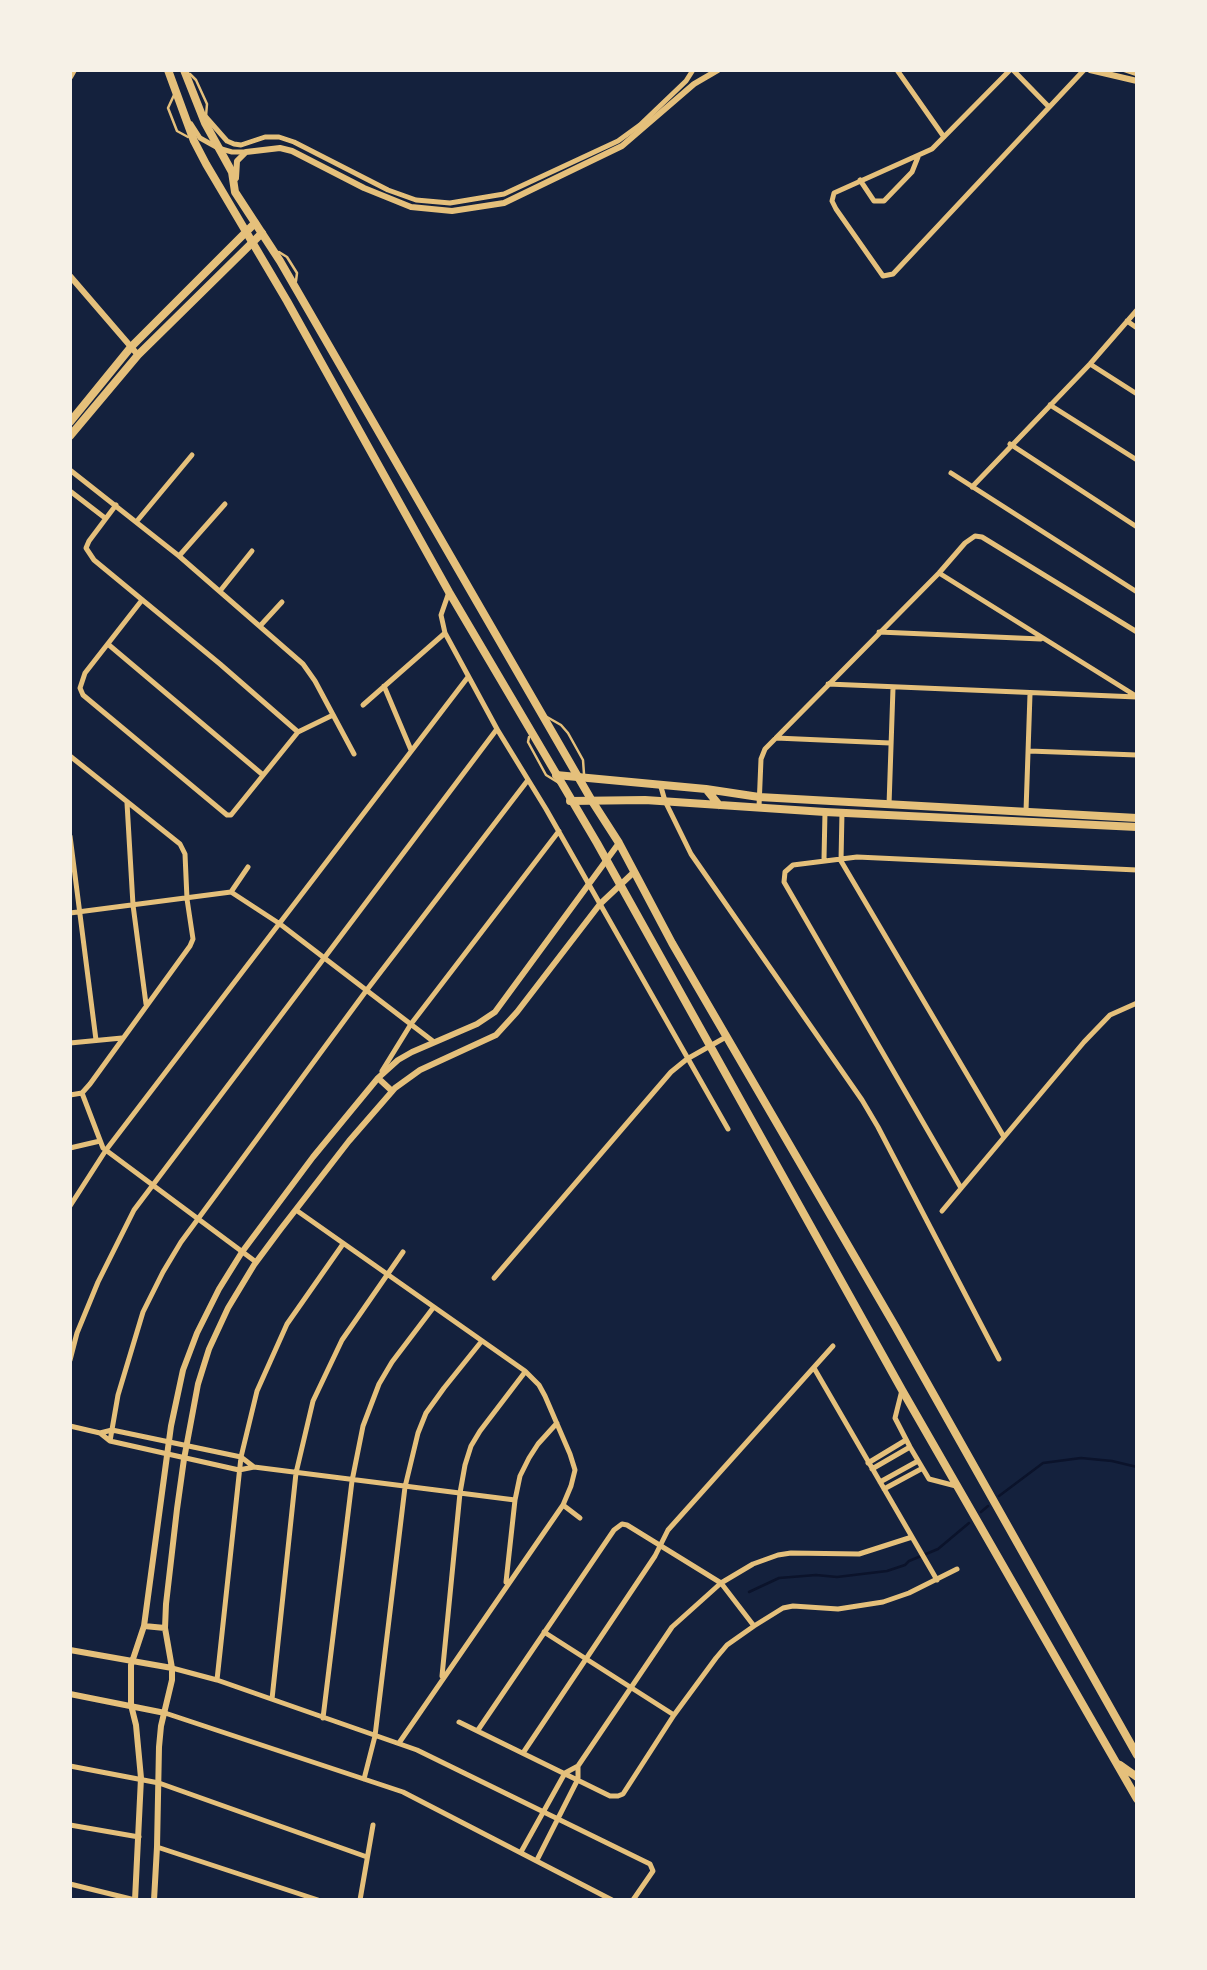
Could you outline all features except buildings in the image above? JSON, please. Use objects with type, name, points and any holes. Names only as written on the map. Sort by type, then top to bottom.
[{"type":"main road","points":[[168,70],[194,140],[1137,1799]]},
{"type":"main road","points":[[185,70],[232,172],[236,194],[273,250],[581,776],[592,802],[619,843],[1137,1755]]},
{"type":"main road","points":[[70,422],[254,223]]},
{"type":"main road","points":[[70,436],[134,351],[262,233]]},
{"type":"main road","points":[[398,502],[414,492]]},
{"type":"main road","points":[[556,775],[706,789],[825,812],[889,809]]},
{"type":"main road","points":[[706,789],[719,805]]},
{"type":"main road","points":[[570,801],[719,805],[759,802],[1137,827]]},
{"type":"main road","points":[[1026,818],[1137,818]]},
{"type":"main road","points":[[1116,1763],[1137,1777]]},
{"type":"street","points":[[70,77],[74,70]]},
{"type":"street","points":[[204,116],[234,144],[279,137],[388,190],[416,200],[450,203],[504,194],[618,141],[640,125],[693,70]]},
{"type":"street","points":[[174,91],[200,138],[218,148],[232,152],[270,148],[292,151],[410,207],[452,212],[504,203],[622,146],[694,84],[718,70]]},
{"type":"street","points":[[897,70],[945,138]]},
{"type":"street","points":[[1050,108],[1012,70],[945,138],[918,157],[834,193],[832,201],[883,276],[889,276],[1087,70],[1120,72],[1137,78]]},
{"type":"street","points":[[236,194],[237,161],[246,152]]},
{"type":"street","points":[[860,180],[874,201],[884,201],[912,172],[918,157]]},
{"type":"street","points":[[70,276],[134,351]]},
{"type":"street","points":[[972,487],[1137,310]]},
{"type":"street","points":[[1127,321],[1137,328]]},
{"type":"street","points":[[1090,364],[1137,394]]},
{"type":"street","points":[[1050,406],[1137,460]]},
{"type":"street","points":[[1010,444],[1137,527]]},
{"type":"street","points":[[137,521],[192,456]]},
{"type":"street","points":[[70,470],[220,590],[303,664],[354,754]]},
{"type":"street","points":[[951,473],[1137,592]]},
{"type":"street","points":[[70,490],[104,518]]},
{"type":"street","points":[[179,556],[225,504]]},
{"type":"street","points":[[116,505],[86,548],[94,560],[298,732]]},
{"type":"street","points":[[759,802],[762,753],[975,536],[1137,632]]},
{"type":"street","points":[[220,590],[252,552]]},
{"type":"street","points":[[939,573],[1137,697]]},
{"type":"street","points":[[448,592],[441,615],[445,633],[728,1129]]},
{"type":"street","points":[[142,600],[85,673],[80,688],[226,815],[231,815],[298,732],[333,715]]},
{"type":"street","points":[[260,627],[282,602]]},
{"type":"street","points":[[879,632],[1045,639]]},
{"type":"street","points":[[363,704],[445,633]]},
{"type":"street","points":[[108,645],[263,774]]},
{"type":"street","points":[[70,1206],[106,1150],[468,676]]},
{"type":"street","points":[[828,684],[1137,697]]},
{"type":"street","points":[[384,686],[411,750]]},
{"type":"street","points":[[889,809],[892,688]]},
{"type":"street","points":[[1026,818],[1030,694]]},
{"type":"street","points":[[70,1360],[98,1282],[134,1210],[497,729]]},
{"type":"street","points":[[776,738],[890,743]]},
{"type":"street","points":[[1029,751],[1137,755]]},
{"type":"street","points":[[70,756],[180,844],[185,854],[192,935],[191,944],[82,1093],[70,1095]]},
{"type":"street","points":[[110,1441],[118,1395],[143,1312],[162,1272],[366,991],[528,780]]},
{"type":"street","points":[[660,784],[690,854],[862,1100],[998,1359]]},
{"type":"street","points":[[127,803],[134,906],[147,1006]]},
{"type":"street","points":[[824,860],[825,812]]},
{"type":"street","points":[[842,812],[841,859],[1004,1138]]},
{"type":"street","points":[[70,1884],[135,1900],[141,1778],[131,1706],[132,1660],[144,1626],[168,1442],[183,1370],[196,1332],[242,1252],[378,1078],[411,1024],[559,831]]},
{"type":"street","points":[[70,836],[96,1040]]},
{"type":"street","points":[[378,1078],[403,1057],[495,1012],[619,843]]},
{"type":"street","points":[[961,1188],[784,882],[785,872],[792,865],[857,857],[1137,870]]},
{"type":"street","points":[[230,892],[248,868]]},
{"type":"street","points":[[154,1900],[159,1747],[172,1668],[165,1628],[184,1459],[198,1384],[228,1308],[256,1262],[349,1140],[392,1091],[420,1070],[490,1040],[517,1012],[600,904],[634,872]]},
{"type":"street","points":[[70,913],[230,892],[280,924],[434,1042]]},
{"type":"street","points":[[504,1001],[517,1012]]},
{"type":"street","points":[[942,1211],[1078,1048],[1110,1015],[1137,1003]]},
{"type":"street","points":[[494,1278],[671,1072],[687,1058],[726,1037]]},
{"type":"street","points":[[70,1043],[122,1038]]},
{"type":"street","points":[[378,1078],[392,1091]]},
{"type":"street","points":[[82,1093],[106,1150],[256,1262]]},
{"type":"street","points":[[70,1148],[100,1141]]},
{"type":"street","points":[[296,1210],[525,1371],[539,1385],[575,1470],[562,1505],[399,1743]]},
{"type":"street","points":[[217,1680],[239,1470],[258,1391],[276,1345],[343,1244]]},
{"type":"street","points":[[272,1699],[296,1473],[313,1402],[342,1340],[403,1252]]},
{"type":"street","points":[[323,1718],[352,1481],[363,1426],[392,1362],[433,1308]]},
{"type":"street","points":[[364,1779],[375,1736],[405,1487],[418,1433],[426,1414],[482,1342]]},
{"type":"street","points":[[523,1752],[668,1530],[833,1346]]},
{"type":"street","points":[[814,1368],[937,1580]]},
{"type":"street","points":[[441,1678],[460,1493],[471,1446],[525,1371]]},
{"type":"street","points":[[902,1390],[895,1418],[910,1447],[930,1480],[958,1486]]},
{"type":"street","points":[[506,1585],[520,1476],[529,1458],[557,1424]]},
{"type":"street","points":[[70,1426],[100,1434],[110,1441],[239,1470],[254,1467],[515,1500]]},
{"type":"street","points":[[100,1434],[112,1430],[241,1457],[254,1467]]},
{"type":"street","points":[[870,1466],[906,1440]]},
{"type":"street","points":[[870,1466],[910,1447]]},
{"type":"street","points":[[882,1486],[920,1464]]},
{"type":"street","points":[[562,1505],[580,1518]]},
{"type":"street","points":[[478,1730],[618,1526],[627,1525],[721,1583],[754,1626]]},
{"type":"street","points":[[521,1852],[565,1773],[578,1766],[672,1627],[721,1583],[778,1555],[858,1554],[912,1537]]},
{"type":"street","points":[[460,1722],[610,1796],[621,1796],[716,1658],[754,1626],[783,1608],[799,1605],[838,1609],[883,1602],[957,1570]]},
{"type":"street","points":[[144,1626],[165,1628]]},
{"type":"street","points":[[544,1632],[674,1716]]},
{"type":"street","points":[[70,1650],[217,1680],[418,1750],[652,1867],[633,1900]]},
{"type":"street","points":[[70,1694],[165,1714],[403,1792],[612,1900]]},
{"type":"street","points":[[70,1766],[159,1783],[368,1857]]},
{"type":"street","points":[[537,1860],[578,1780],[578,1766]]},
{"type":"street","points":[[70,1824],[139,1836]]},
{"type":"street","points":[[360,1900],[373,1825]]},
{"type":"street","points":[[157,1847],[318,1900]]},
{"type":"lane","points":[[531,731],[528,742],[546,775],[561,784]]},
{"type":"waterway","points":[[999,1496],[1043,1463],[1081,1458],[1137,1467]]},
{"type":"waterway","points":[[981,1512],[988,1506]]},
{"type":"waterway","points":[[749,1592],[779,1578],[887,1571],[938,1549],[969,1523]]}]
